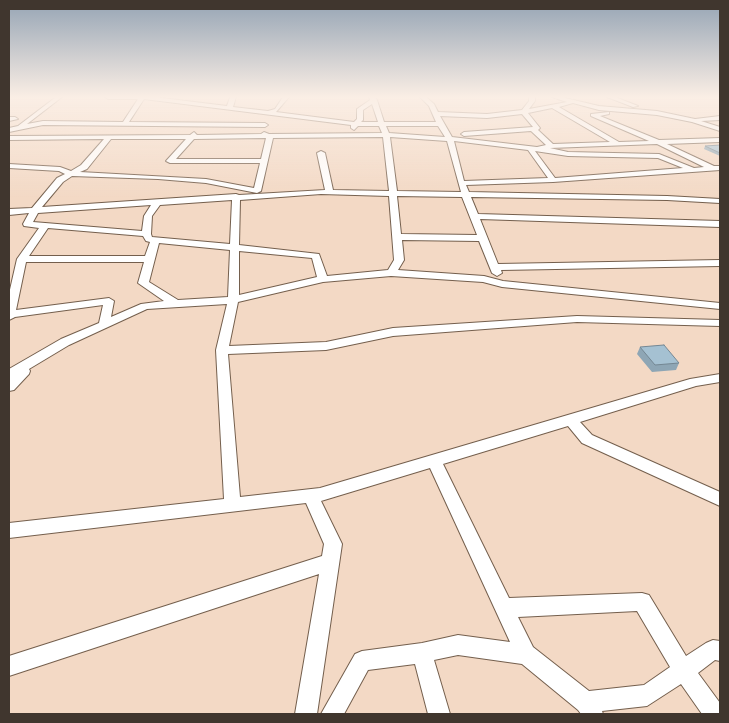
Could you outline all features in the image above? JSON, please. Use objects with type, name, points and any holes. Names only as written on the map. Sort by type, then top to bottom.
[{"type":"street","points":[[196,131],[170,161],[264,161]]},
{"type":"street","points":[[264,131],[264,134],[270,137]]},
{"type":"street","points":[[353,136],[354,131]]},
{"type":"street","points":[[384,131],[386,135],[394,194],[399,260],[391,273]]},
{"type":"street","points":[[445,131],[449,136],[462,183],[482,238],[502,284]]},
{"type":"street","points":[[9,136],[449,136],[512,131]]},
{"type":"street","points":[[535,131],[551,146]]},
{"type":"street","points":[[596,131],[617,143]]},
{"type":"street","points":[[630,131],[718,170]]},
{"type":"street","points":[[449,136],[568,154],[659,156],[694,170]]},
{"type":"street","points":[[109,137],[84,167],[60,180],[35,210],[27,224],[150,236],[316,256],[323,279]]},
{"type":"street","points":[[258,191],[270,137]]},
{"type":"street","points":[[553,180],[531,150],[551,146],[720,140]]},
{"type":"street","points":[[321,153],[329,192]]},
{"type":"street","points":[[9,166],[60,169],[71,174],[158,177],[206,181],[276,194]]},
{"type":"street","points":[[462,183],[553,180],[718,170]]},
{"type":"street","points":[[9,212],[236,196],[329,192],[667,198],[720,201]]},
{"type":"street","points":[[232,505],[222,350],[233,300],[233,247],[236,196]]},
{"type":"street","points":[[158,202],[148,216],[150,259],[143,283],[176,304]]},
{"type":"street","points":[[474,216],[720,224]]},
{"type":"street","points":[[45,226],[22,259],[13,276],[9,315],[109,301],[104,324]]},
{"type":"street","points":[[397,237],[482,238]]},
{"type":"street","points":[[22,259],[150,259]]},
{"type":"street","points":[[494,267],[720,263]]},
{"type":"street","points":[[9,375],[65,342],[145,306],[233,300],[323,279],[391,273],[484,279],[502,284],[720,306]]},
{"type":"street","points":[[222,350],[326,346],[393,332],[577,319],[720,323]]},
{"type":"street","points":[[9,387],[34,360]]},
{"type":"street","points":[[9,531],[311,496],[695,382],[720,378]]},
{"type":"street","points":[[570,419],[587,440],[720,499]]},
{"type":"street","points":[[434,460],[526,654],[589,708],[647,695],[713,650],[720,651]]},
{"type":"street","points":[[306,714],[333,544],[311,496]]},
{"type":"street","points":[[9,666],[330,562]]},
{"type":"street","points":[[504,608],[642,602],[684,670],[715,714]]},
{"type":"street","points":[[332,714],[362,661],[422,653],[458,645],[526,654]]},
{"type":"street","points":[[422,653],[439,714]]},
{"type":"building","points":[[720,145],[720,153],[705,146]]},
{"type":"building","points":[[664,345],[679,363],[655,365],[640,347]]}]
